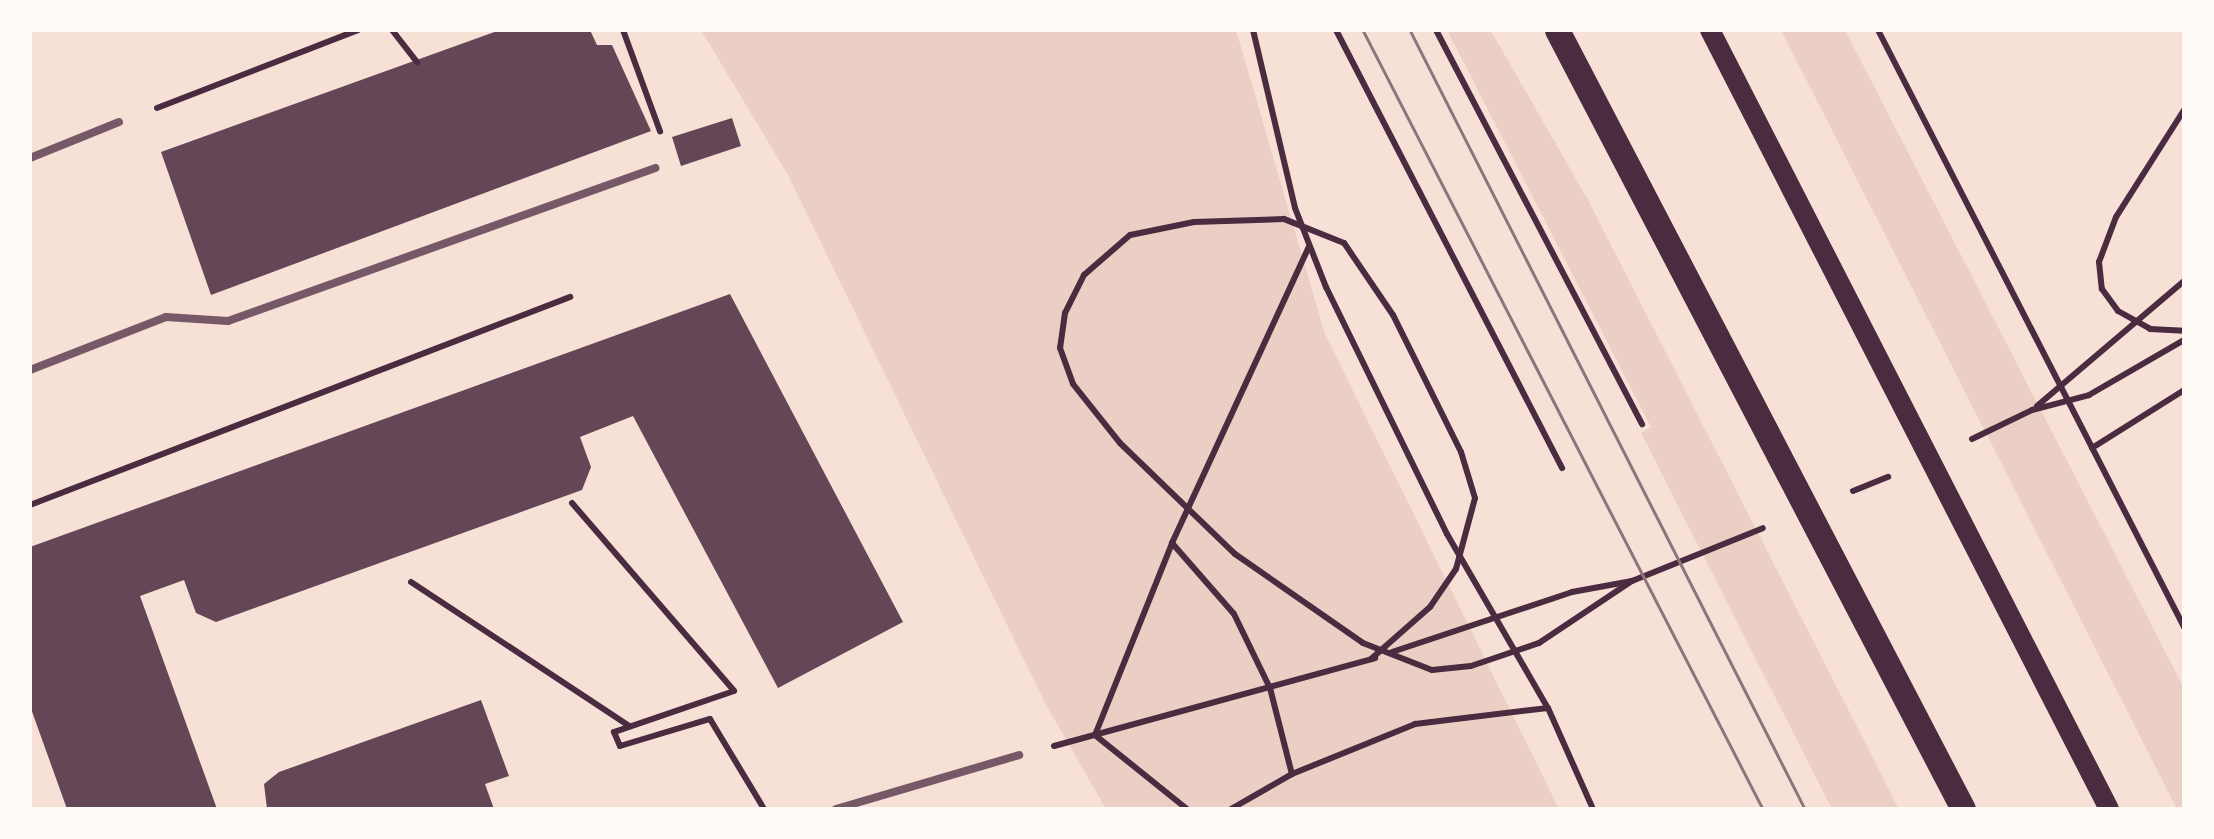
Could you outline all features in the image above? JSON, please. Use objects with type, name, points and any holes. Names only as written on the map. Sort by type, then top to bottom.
[{"type":"main road","points":[[1557,30],[1963,809]]},
{"type":"main road","points":[[1710,30],[2110,809]]},
{"type":"lane","points":[[30,158],[119,122]]},
{"type":"lane","points":[[30,370],[166,318],[228,320],[655,168]]},
{"type":"lane","points":[[836,809],[1020,756]]},
{"type":"path","points":[[119,122],[358,30]]},
{"type":"path","points":[[392,30],[416,62]]},
{"type":"path","points":[[622,30],[662,121],[655,168]]},
{"type":"path","points":[[1253,30],[1294,208],[1310,246],[1447,534],[1548,708],[1593,809]]},
{"type":"path","points":[[1336,30],[1562,468]]},
{"type":"path","points":[[1436,30],[1642,424]]},
{"type":"path","points":[[1878,30],[2184,626]]},
{"type":"path","points":[[2184,110],[2116,217],[2099,262],[2102,288],[2118,311],[2150,329],[2184,331]]},
{"type":"path","points":[[1020,756],[1371,659],[1387,654],[1403,648],[1485,620],[1572,592],[1632,581],[1539,643],[1471,666],[1432,670],[1398,656],[1380,650],[1363,643],[1347,632],[1235,554],[1120,443],[1073,384],[1060,348],[1065,313],[1084,275],[1130,235],[1194,222],[1284,219],[1344,243],[1393,314],[1460,452],[1475,498],[1456,569],[1430,607],[1386,646],[1371,659]]},
{"type":"path","points":[[1095,735],[1172,543],[1310,246]]},
{"type":"path","points":[[2184,281],[2032,410],[2089,395],[2184,340]]},
{"type":"path","points":[[30,505],[570,297]]},
{"type":"path","points":[[2092,448],[2184,390]]},
{"type":"path","points":[[572,503],[734,691],[614,732],[620,746],[710,719],[764,809]]},
{"type":"path","points":[[1172,543],[1234,614],[1270,688],[1292,774]]},
{"type":"path","points":[[411,582],[630,726]]},
{"type":"path","points":[[1232,809],[1292,774],[1414,724],[1548,708]]},
{"type":"path","points":[[1095,735],[1187,809]]},
{"type":"shaded area","points":[[701,30],[1236,30],[1325,334],[1559,809],[1106,809],[1046,705],[788,175]]},
{"type":"shaded area","points":[[1447,30],[1490,30],[1498,43],[1588,200],[1899,809],[1832,809],[1641,433],[1651,427]]},
{"type":"shaded area","points":[[1781,30],[1845,30],[2184,688],[2184,809],[2177,809]]},
{"type":"building","points":[[500,30],[590,30],[597,45],[612,45],[651,131],[211,295],[161,152]]},
{"type":"building","points":[[732,118],[741,146],[681,166],[672,137]]},
{"type":"building","points":[[730,294],[903,622],[778,688],[633,416],[580,437],[591,467],[582,490],[216,622],[196,613],[184,580],[140,596],[217,809],[67,809],[30,706],[30,547]]},
{"type":"building","points":[[481,700],[509,776],[485,784],[494,809],[267,809],[264,784],[279,772]]},
{"type":"tram line","points":[[1363,30],[1763,809]]},
{"type":"tram line","points":[[1410,30],[1805,809]]}]
